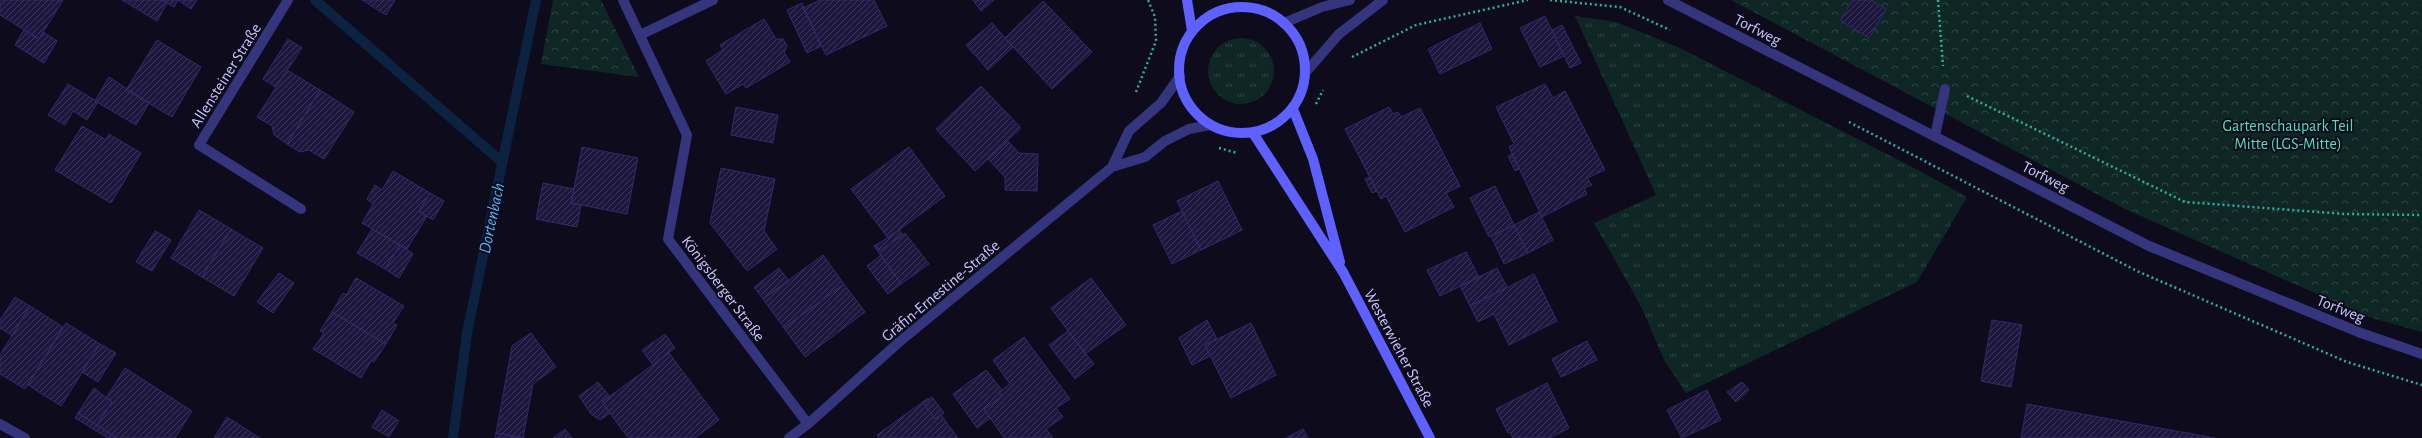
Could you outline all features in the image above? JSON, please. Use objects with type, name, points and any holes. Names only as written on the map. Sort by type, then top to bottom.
[{"type":"main road","points":[[1188,0],[1192,31]]},
{"type":"main road","points":[[1237,4],[1267,12],[1284,23],[1297,39],[1305,59],[1306,72],[1302,91],[1293,109],[1272,126],[1253,133],[1229,132],[1210,125],[1189,105],[1181,87],[1179,68],[1183,48],[1192,31],[1212,15],[1237,4]]},
{"type":"main road","name":"Westerwieher Straße","points":[[1293,109],[1313,159],[1343,272]]},
{"type":"main road","name":"Westerwieher Straße","points":[[1253,133],[1343,272],[1430,438]]},
{"type":"street","name":"Allensteiner Straße","points":[[288,0],[199,145],[300,210]]},
{"type":"street","name":"Königsberger Straße","points":[[623,0],[687,135],[668,239],[808,424]]},
{"type":"street","points":[[640,35],[713,0]]},
{"type":"street","points":[[1284,23],[1322,7],[1350,0]]},
{"type":"street","points":[[1306,72],[1339,34],[1383,0]]},
{"type":"street","name":"Torfweg","points":[[1668,0],[2149,246],[2361,333],[2422,354]]},
{"type":"street","name":"Gräfin-Ernestine-Straße","points":[[1112,167],[1129,131],[1160,103],[1180,76]]},
{"type":"street","points":[[1936,136],[1944,89]]},
{"type":"street","name":"Gräfin-Ernestine-Straße","points":[[789,438],[808,424],[898,343],[1112,167],[1145,157],[1165,141],[1189,129],[1210,125]]},
{"type":"street","points":[[0,424],[26,438]]},
{"type":"path","points":[[1349,60],[1416,25],[1528,0]]},
{"type":"path","points":[[1938,0],[1944,89],[1961,93],[2185,202],[2345,214],[2422,215]]},
{"type":"path","points":[[1315,106],[1326,85]]},
{"type":"green space","points":[[553,0],[601,0],[639,77],[541,64]]},
{"type":"green space","name":"Gartenschaupark Teil Mitte (LGS-Mitte)","points":[[1731,0],[2422,0],[2422,332],[2369,317],[2125,209]]},
{"type":"green space","points":[[1575,16],[1616,22],[1680,48],[1916,169],[1967,197],[1917,282],[1686,393],[1664,360],[1642,308],[1594,223],[1656,195]]},
{"type":"green space","points":[[1241,38],[1253,41],[1264,48],[1271,59],[1274,71],[1271,83],[1264,94],[1253,101],[1241,104],[1229,101],[1218,94],[1211,83],[1208,71],[1211,59],[1218,48],[1229,41]]},
{"type":"building","points":[[0,0],[63,0],[39,39],[0,15]]},
{"type":"building","points":[[122,0],[162,0],[167,3],[157,21]]},
{"type":"building","points":[[162,0],[178,0],[174,7]]},
{"type":"building","points":[[178,0],[197,0],[191,9]]},
{"type":"building","points":[[362,0],[395,0],[386,15]]},
{"type":"building","points":[[820,0],[874,0],[887,26],[826,55],[803,8]]},
{"type":"building","points":[[973,0],[994,0],[981,11]]},
{"type":"building","points":[[1853,0],[1871,0],[1886,9],[1869,38],[1840,20]]},
{"type":"building","points":[[1043,1],[1092,52],[1052,89],[1005,38]]},
{"type":"building","points":[[802,3],[821,46],[807,53],[787,10]]},
{"type":"building","points":[[1545,16],[1564,56],[1540,67],[1520,28]]},
{"type":"building","points":[[764,19],[776,39],[783,39],[787,46],[784,52],[790,62],[746,88],[743,84],[726,94],[706,61],[723,50],[720,45]]},
{"type":"building","points":[[992,23],[1013,47],[988,70],[966,45]]},
{"type":"building","points":[[1480,23],[1492,49],[1440,74],[1428,49]]},
{"type":"building","points":[[1562,25],[1581,63],[1570,68],[1552,30]]},
{"type":"building","points":[[24,30],[39,39],[43,32],[57,41],[44,63],[15,45]]},
{"type":"building","points":[[288,39],[302,48],[276,87],[263,79]]},
{"type":"building","points":[[157,40],[201,67],[172,117],[126,90]]},
{"type":"building","points":[[287,70],[320,90],[287,144],[274,135],[272,126],[257,117]]},
{"type":"building","points":[[109,77],[149,103],[136,125],[95,101]]},
{"type":"building","points":[[68,84],[98,102],[87,120],[73,111],[65,125],[48,115]]},
{"type":"building","points":[[1545,84],[1553,98],[1565,91],[1605,170],[1587,178],[1592,185],[1584,188],[1587,194],[1542,217],[1509,147],[1514,144],[1496,107]]},
{"type":"building","points":[[981,86],[1021,128],[975,171],[936,129]]},
{"type":"building","points":[[320,90],[354,112],[324,159],[309,150],[300,152],[287,144]]},
{"type":"building","points":[[736,107],[778,115],[773,143],[731,135]]},
{"type":"building","points":[[1389,107],[1393,114],[1398,112],[1401,117],[1420,108],[1460,186],[1446,193],[1454,207],[1405,232],[1386,196],[1381,199],[1345,129]]},
{"type":"building","points":[[82,126],[106,140],[109,134],[141,153],[111,203],[55,170]]},
{"type":"building","points":[[1008,141],[1019,153],[1038,154],[1037,191],[1005,190],[1005,177],[988,159]]},
{"type":"building","points":[[582,147],[638,158],[627,214],[571,203]]},
{"type":"building","points":[[909,147],[945,196],[888,238],[851,189]]},
{"type":"building","points":[[1512,154],[1519,169],[1515,171],[1508,156]]},
{"type":"building","points":[[721,168],[775,179],[764,231],[777,249],[747,271],[710,223]]},
{"type":"building","points":[[393,171],[430,193],[419,211],[427,216],[407,249],[362,223],[373,204],[367,199],[375,185],[382,190]]},
{"type":"building","points":[[1370,177],[1377,191],[1372,193],[1365,179]]},
{"type":"building","points":[[1218,181],[1242,230],[1201,250],[1177,201]]},
{"type":"building","points":[[543,183],[574,189],[571,203],[581,205],[577,227],[536,219]]},
{"type":"building","points":[[1495,186],[1514,225],[1489,237],[1470,198]]},
{"type":"building","points":[[430,193],[444,201],[433,220],[419,211]]},
{"type":"building","points":[[199,210],[231,229],[202,277],[171,258]]},
{"type":"building","points":[[1182,211],[1201,250],[1172,264],[1153,225]]},
{"type":"building","points":[[1539,212],[1553,240],[1528,253],[1514,225]]},
{"type":"building","points":[[1514,225],[1528,253],[1504,264],[1491,236]]},
{"type":"building","points":[[231,229],[263,248],[234,296],[202,277]]},
{"type":"building","points":[[372,229],[400,245],[385,269],[357,253]]},
{"type":"building","points":[[899,230],[903,235],[880,251],[876,245]]},
{"type":"building","points":[[155,231],[171,240],[152,271],[136,262]]},
{"type":"building","points":[[905,233],[929,264],[901,284],[874,246],[876,245],[880,251]]},
{"type":"building","points":[[400,245],[413,254],[399,278],[385,269]]},
{"type":"building","points":[[1466,252],[1479,277],[1440,296],[1427,270]]},
{"type":"building","points":[[823,255],[844,284],[784,328],[763,299]]},
{"type":"building","points":[[881,255],[901,284],[888,294],[867,266]]},
{"type":"building","points":[[779,268],[789,281],[763,299],[754,287]]},
{"type":"building","points":[[1497,268],[1507,287],[1470,306],[1460,286]]},
{"type":"building","points":[[279,273],[294,283],[273,313],[257,302]]},
{"type":"building","points":[[1534,274],[1557,321],[1509,345],[1494,314],[1478,322],[1470,306]]},
{"type":"building","points":[[356,278],[404,306],[393,323],[397,325],[386,344],[332,312],[343,293],[346,295]]},
{"type":"building","points":[[1091,278],[1126,325],[1085,354],[1051,308]]},
{"type":"building","points":[[844,284],[865,312],[805,357],[784,328]]},
{"type":"building","points":[[15,297],[30,306],[12,336],[0,328],[0,320]]},
{"type":"building","points":[[30,306],[63,327],[25,389],[0,374],[0,355]]},
{"type":"building","points":[[332,312],[386,344],[374,362],[371,361],[361,378],[313,349],[324,333],[320,331]]},
{"type":"building","points":[[1207,320],[1217,339],[1205,345],[1210,356],[1192,365],[1179,338]]},
{"type":"building","points":[[1992,320],[2022,325],[2011,387],[1981,381]]},
{"type":"building","points":[[66,323],[100,344],[61,406],[28,385]]},
{"type":"building","points":[[1251,323],[1276,375],[1231,398],[1205,345]]},
{"type":"building","points":[[1068,331],[1094,364],[1075,379],[1049,345]]},
{"type":"building","points":[[531,333],[556,367],[533,384],[523,438],[496,433],[512,346]]},
{"type":"building","points":[[665,334],[675,348],[653,365],[642,350]]},
{"type":"building","points":[[1024,337],[1070,399],[1056,408],[1063,417],[1046,429],[1053,438],[1004,438],[984,409],[1002,396],[999,392],[1010,384],[993,360]]},
{"type":"building","points":[[1587,341],[1597,360],[1561,377],[1552,359]]},
{"type":"building","points":[[100,344],[116,353],[98,382],[82,372]]},
{"type":"building","points":[[669,353],[719,420],[695,438],[628,438],[602,402]]},
{"type":"building","points":[[125,368],[192,411],[175,438],[117,438],[97,425],[112,402],[106,398]]},
{"type":"building","points":[[986,370],[1002,390],[999,392],[1002,396],[984,409],[990,418],[977,428],[953,394]]},
{"type":"building","points":[[598,382],[610,397],[602,402],[610,413],[600,420],[591,414],[579,396]]},
{"type":"building","points":[[1742,382],[1749,390],[1736,402],[1727,392]]},
{"type":"building","points":[[1547,383],[1569,428],[1550,438],[1513,438],[1510,432],[1508,433],[1496,409]]},
{"type":"building","points":[[94,388],[112,402],[97,425],[78,413]]},
{"type":"building","points":[[1707,390],[1721,420],[1682,438],[1667,410]]},
{"type":"building","points":[[932,397],[944,413],[935,419],[924,404]]},
{"type":"building","points":[[928,398],[929,400],[924,404],[935,419],[941,415],[958,438],[879,438],[877,435]]},
{"type":"building","points":[[2027,404],[2215,438],[2021,438]]},
{"type":"building","points":[[382,410],[399,421],[389,437],[372,427]]},
{"type":"building","points":[[78,413],[116,437],[108,438],[75,418]]},
{"type":"building","points":[[227,417],[260,438],[214,438]]},
{"type":"building","points":[[565,429],[572,438],[553,438]]},
{"type":"building","points":[[1303,429],[1308,438],[1286,438]]},
{"type":"building","points":[[496,433],[520,438],[495,438]]},
{"type":"waterway","points":[[315,0],[502,162]]},
{"type":"waterway","name":"Dortenbach","points":[[453,438],[467,333],[536,0]]}]
